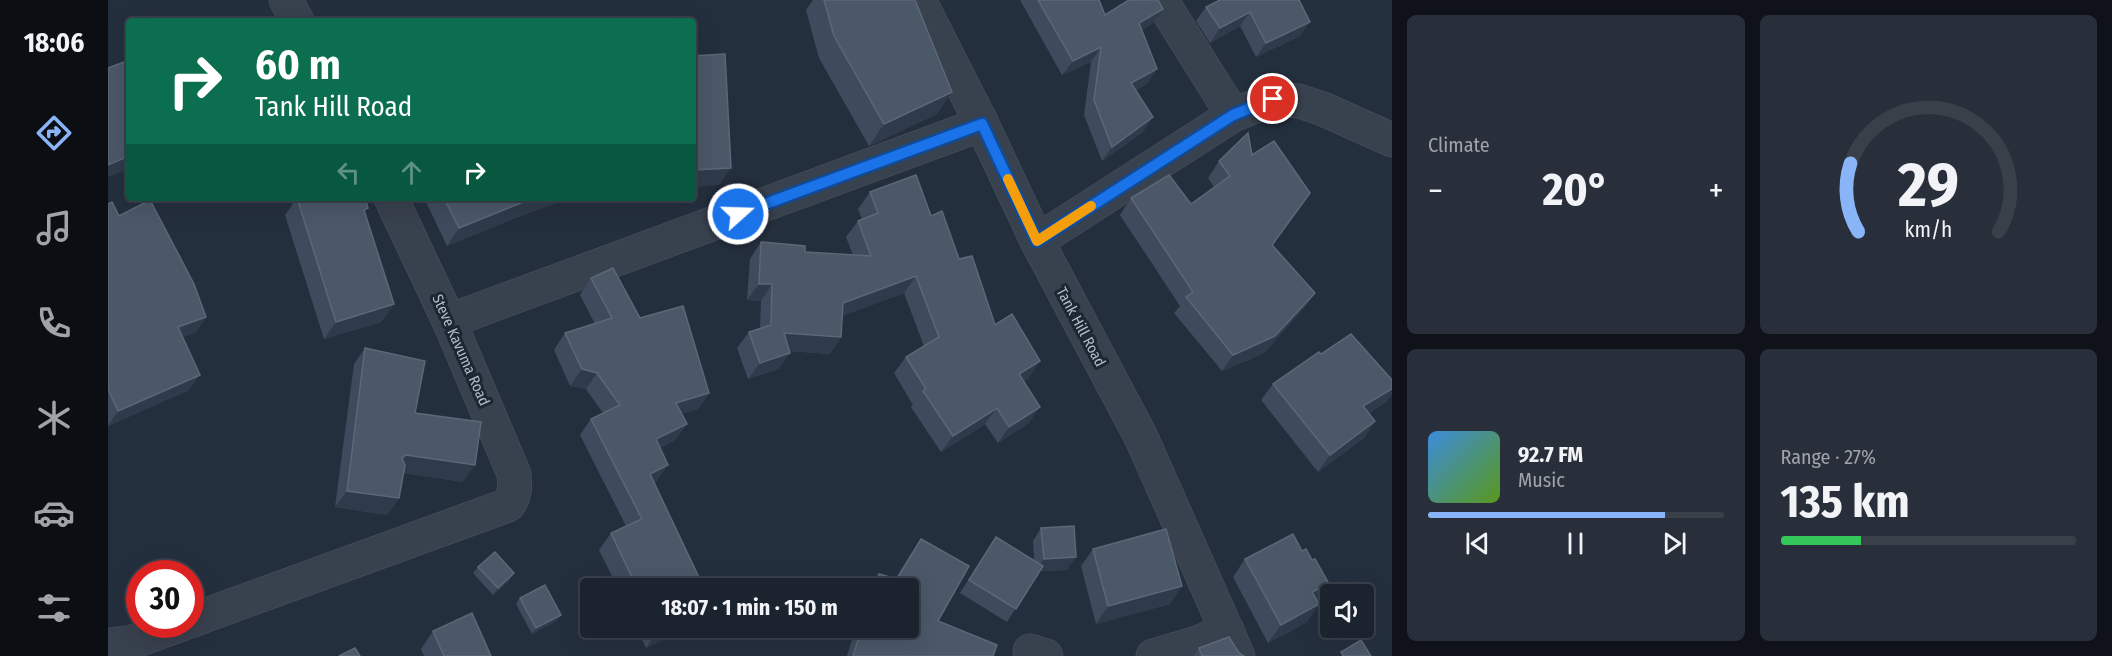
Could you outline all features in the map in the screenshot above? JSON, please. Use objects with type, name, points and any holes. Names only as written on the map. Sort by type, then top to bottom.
[{"type":"street","points":[[286,0],[295,18]]},
{"type":"street","name":"Tank Hill Road","points":[[919,0],[982,124],[1037,241],[1141,437],[1232,643]]},
{"type":"street","points":[[1161,0],[1233,115]]},
{"type":"street","points":[[1037,241],[1233,115],[1273,99],[1299,101],[1323,109],[1392,140]]},
{"type":"street","points":[[449,321],[982,124]]},
{"type":"street","name":"Steve Kavuma Road","points":[[204,616],[508,505],[515,492],[514,474],[449,321],[392,201]]},
{"type":"street","points":[[108,645],[130,643],[144,638]]},
{"type":"street","points":[[1153,656],[1197,643],[1232,643]]},
{"type":"building","points":[[824,0],[915,0],[952,92],[884,124],[834,36]]},
{"type":"building","points":[[1038,0],[1099,0],[1105,15],[1129,0],[1158,0],[1163,9],[1139,23],[1157,69],[1131,83],[1153,117],[1112,147],[1094,100],[1101,47],[1073,61]]},
{"type":"building","points":[[1220,0],[1299,0],[1310,22],[1266,43],[1250,12],[1220,28],[1206,7]]},
{"type":"building","points":[[725,54],[731,168],[696,170],[696,56]]},
{"type":"building","points":[[126,61],[126,157],[108,165],[108,68]]},
{"type":"building","points":[[1248,133],[1252,155],[1274,141],[1310,193],[1272,245],[1315,293],[1275,336],[1233,355],[1186,297],[1193,292],[1131,198],[1169,175],[1191,204],[1230,176],[1219,161]]},
{"type":"building","points":[[916,175],[931,216],[942,211],[959,259],[972,256],[995,325],[1012,314],[1040,361],[1019,374],[1040,407],[1009,427],[997,408],[953,436],[923,391],[926,389],[906,357],[939,337],[916,276],[843,303],[841,337],[784,333],[790,353],[760,363],[749,332],[771,325],[772,284],[759,284],[761,242],[805,246],[805,252],[871,256],[858,221],[878,213],[870,192]]},
{"type":"building","points":[[151,201],[194,284],[206,317],[178,327],[200,375],[118,411],[108,389],[108,204],[112,202],[119,216]]},
{"type":"building","points":[[298,201],[366,201],[368,208],[364,210],[394,304],[336,322]]},
{"type":"building","points":[[446,201],[526,201],[459,228]]},
{"type":"building","points":[[613,268],[640,318],[683,306],[709,393],[676,403],[687,424],[656,439],[668,465],[650,474],[699,578],[632,578],[611,533],[642,519],[591,419],[620,405],[597,373],[582,369],[565,333],[612,318],[591,278]]},
{"type":"building","points":[[1351,334],[1392,380],[1392,389],[1363,406],[1375,421],[1330,455],[1273,384],[1319,352],[1321,354]]},
{"type":"building","points":[[365,348],[425,361],[415,413],[481,422],[475,465],[406,455],[402,458],[405,465],[399,498],[347,491]]},
{"type":"building","points":[[1074,526],[1076,557],[1044,559],[1041,528]]},
{"type":"building","points":[[1166,529],[1182,586],[1108,606],[1093,549]]},
{"type":"building","points":[[1293,534],[1302,551],[1306,549],[1312,560],[1315,559],[1329,584],[1320,584],[1320,588],[1312,592],[1319,604],[1281,625],[1245,559]]},
{"type":"building","points":[[996,537],[1043,566],[1016,609],[969,580]]},
{"type":"building","points":[[921,539],[969,566],[938,621],[997,645],[993,656],[853,656],[859,638],[919,638],[919,578],[898,578]]},
{"type":"building","points":[[495,552],[514,573],[498,588],[478,567]]},
{"type":"building","points":[[879,574],[893,578],[878,578]]},
{"type":"building","points":[[545,585],[561,615],[536,628],[520,598]]},
{"type":"building","points":[[472,613],[491,656],[444,656],[433,631]]},
{"type":"building","points":[[1229,637],[1239,653],[1244,656],[1202,656],[1199,648]]},
{"type":"building","points":[[1361,640],[1371,656],[1343,656],[1341,652]]},
{"type":"building","points":[[355,648],[360,656],[339,656]]},
{"type":"slow traffic","points":[[1008,179],[1037,241],[1091,206]]},
{"type":"route","points":[[738,214],[982,124],[1037,241],[1233,115],[1273,99]]}]
